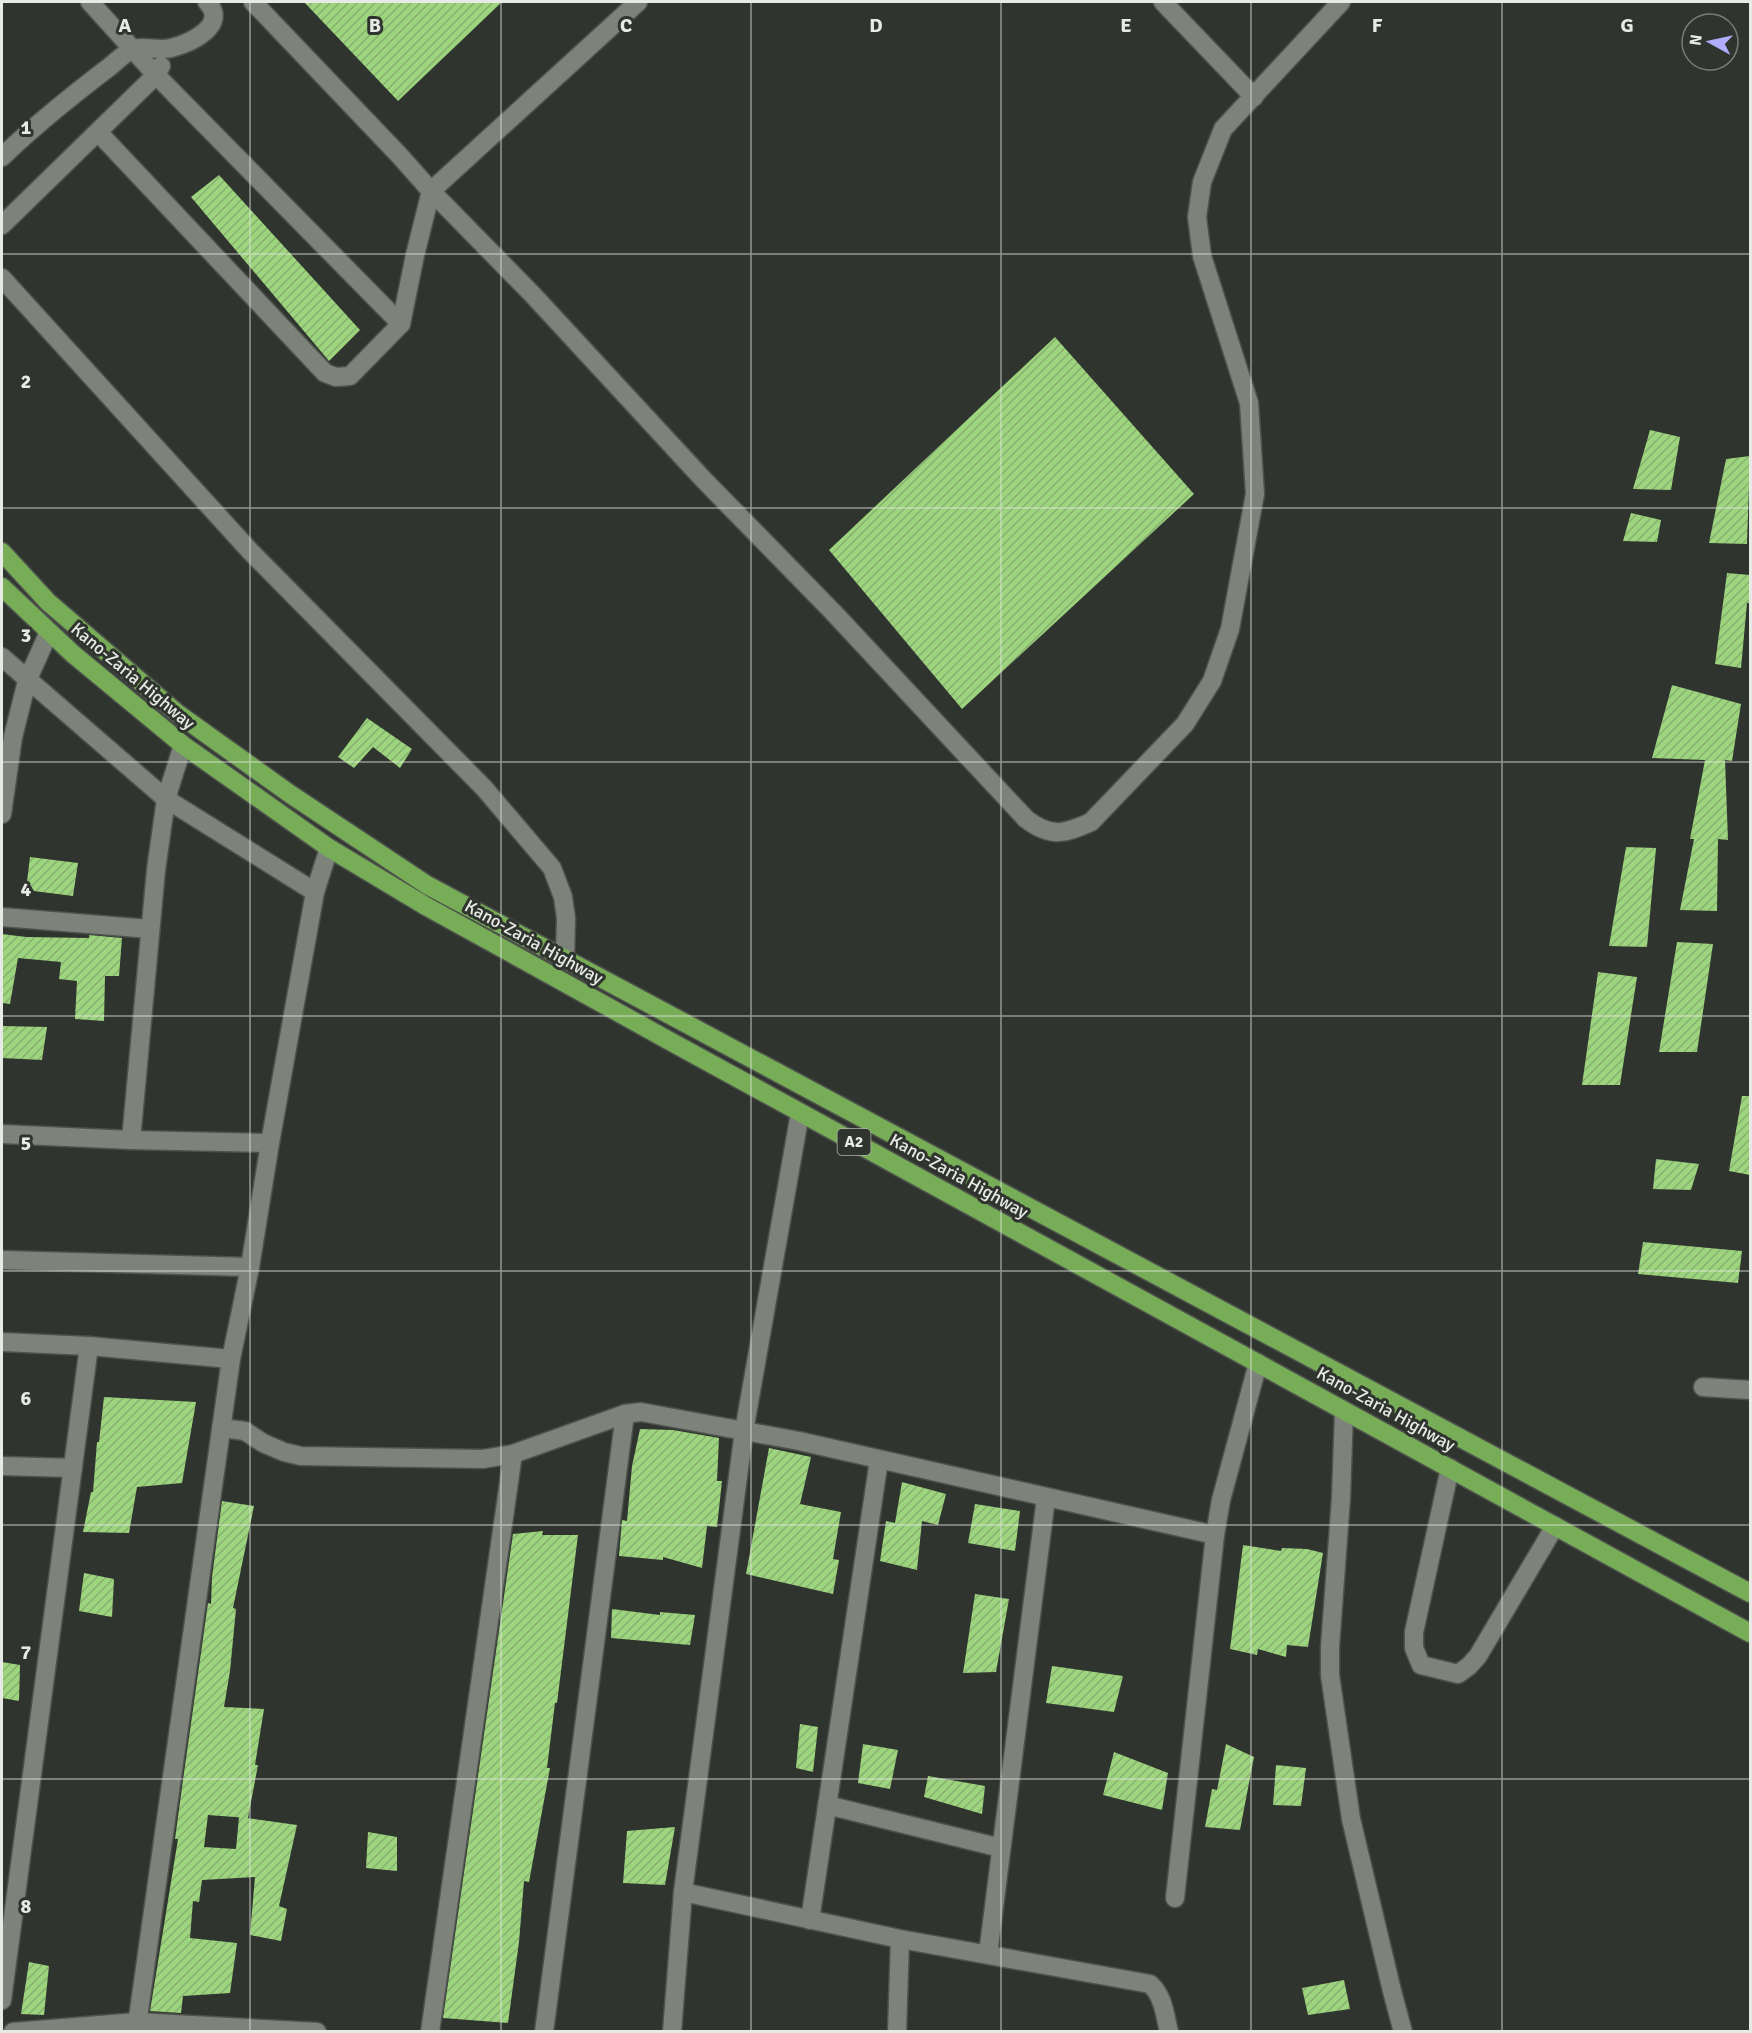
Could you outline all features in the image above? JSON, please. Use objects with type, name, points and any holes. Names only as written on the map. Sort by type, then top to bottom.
[{"type":"highway","name":"Kano-Zaria Highway","points":[[2,552],[48,602],[177,713],[290,794],[428,885],[1750,1593]]},
{"type":"highway","name":"Kano-Zaria Highway","points":[[2,587],[73,654],[183,745],[329,848],[444,916],[800,1113],[1750,1633]]},
{"type":"street","points":[[90,2],[156,75],[401,324]]},
{"type":"street","points":[[2,157],[37,123],[133,49],[169,49],[196,38],[211,26],[214,18],[213,9],[207,2]]},
{"type":"street","points":[[253,2],[431,191],[533,295],[703,479],[836,615],[1026,819],[1046,832],[1055,834],[1091,822],[1185,724],[1212,681],[1230,629],[1256,494],[1249,403],[1202,256],[1197,218],[1202,182],[1223,129],[1341,2]]},
{"type":"street","points":[[98,132],[325,374],[336,377],[350,376],[401,324],[431,191],[638,2]]},
{"type":"street","points":[[1163,2],[1254,97]]},
{"type":"street","points":[[2,225],[156,75],[169,49]]},
{"type":"street","points":[[2,278],[250,551],[484,788],[552,868],[563,897],[566,918],[565,958]]},
{"type":"street","points":[[2,814],[4,781],[27,681],[49,632]]},
{"type":"street","points":[[2,657],[166,799],[315,892]]},
{"type":"street","points":[[130,1140],[156,870],[166,799],[183,745]]},
{"type":"street","points":[[136,2027],[231,1359],[250,1267],[315,892],[329,848]]},
{"type":"street","points":[[2,917],[150,929]]},
{"type":"street","points":[[672,2031],[683,1892],[744,1431],[800,1113]]},
{"type":"street","points":[[2,1134],[270,1143]]},
{"type":"street","points":[[2,1260],[250,1267]]},
{"type":"street","points":[[2,1342],[231,1359]]},
{"type":"street","points":[[2,2000],[9,1890],[73,1468],[89,1347]]},
{"type":"street","points":[[1175,1898],[1215,1535],[1221,1500],[1258,1363]]},
{"type":"street","points":[[1703,1388],[1750,1390]]},
{"type":"street","points":[[1344,1411],[1330,1675],[1352,1819],[1403,2031]]},
{"type":"street","points":[[220,1428],[245,1431],[263,1443],[301,1456],[483,1459],[513,1454],[625,1414],[641,1412],[799,1441],[1215,1535]]},
{"type":"street","points":[[544,2031],[625,1414]]},
{"type":"street","points":[[430,2031],[513,1454]]},
{"type":"street","points":[[810,1920],[879,1460]]},
{"type":"street","points":[[2,1466],[73,1468]]},
{"type":"street","points":[[1450,1468],[1414,1632],[1414,1648],[1420,1665],[1458,1674],[1470,1666],[1555,1526]]},
{"type":"street","points":[[988,1954],[1046,1498]]},
{"type":"street","points":[[827,1805],[1001,1848]]},
{"type":"street","points":[[683,1892],[900,1940],[1150,1984],[1156,1989],[1169,2031]]},
{"type":"street","points":[[897,2031],[900,1940]]},
{"type":"street","points":[[13,2031],[136,2027],[317,2031]]},
{"type":"building","points":[[304,2],[502,2],[398,101]]},
{"type":"building","points":[[219,175],[360,330],[329,361],[191,197]]},
{"type":"building","points":[[1055,337],[1194,494],[962,709],[829,550]]},
{"type":"building","points":[[1650,430],[1680,437],[1671,490],[1633,489]]},
{"type":"building","points":[[1750,456],[1747,544],[1709,543],[1726,459]]},
{"type":"building","points":[[1631,513],[1661,520],[1657,542],[1623,541]]},
{"type":"building","points":[[1727,573],[1750,575],[1750,603],[1747,603],[1741,668],[1715,664]]},
{"type":"building","points":[[1672,685],[1741,704],[1732,761],[1725,760],[1728,840],[1718,839],[1717,911],[1680,910],[1694,839],[1690,839],[1705,760],[1652,758]]},
{"type":"building","points":[[367,718],[412,749],[400,768],[373,747],[354,768],[338,757]]},
{"type":"building","points":[[1626,847],[1656,848],[1647,947],[1609,946]]},
{"type":"building","points":[[30,857],[78,863],[73,896],[26,890]]},
{"type":"building","points":[[2,934],[26,937],[89,938],[89,935],[122,938],[119,976],[105,976],[104,1021],[75,1019],[77,981],[59,979],[61,962],[18,958],[10,1004],[2,1003]]},
{"type":"building","points":[[1677,942],[1713,944],[1697,1052],[1659,1052]]},
{"type":"building","points":[[1598,972],[1637,977],[1620,1085],[1582,1085]]},
{"type":"building","points":[[2,1026],[47,1027],[42,1060],[2,1058]]},
{"type":"building","points":[[1742,1096],[1750,1096],[1750,1175],[1729,1171]]},
{"type":"building","points":[[1656,1159],[1699,1164],[1691,1190],[1653,1189]]},
{"type":"building","points":[[1643,1242],[1742,1251],[1738,1283],[1638,1274]]},
{"type":"building","points":[[104,1397],[196,1402],[182,1483],[137,1487],[129,1533],[83,1532],[91,1492],[93,1492]]},
{"type":"building","points":[[640,1429],[673,1430],[719,1438],[717,1481],[722,1481],[717,1527],[707,1526],[702,1568],[663,1557],[663,1560],[619,1556],[622,1520],[627,1521],[632,1466]]},
{"type":"building","points":[[769,1448],[811,1457],[800,1504],[841,1512],[833,1559],[839,1560],[833,1594],[746,1574]]},
{"type":"building","points":[[902,1482],[946,1494],[938,1525],[922,1521],[917,1570],[880,1561],[886,1521],[895,1523]]},
{"type":"building","points":[[222,1501],[254,1506],[233,1608],[236,1609],[224,1707],[264,1709],[255,1765],[258,1765],[248,1818],[244,1818],[297,1825],[279,1906],[287,1909],[281,1941],[250,1935],[255,1877],[202,1880],[199,1902],[193,1901],[190,1938],[237,1943],[230,1993],[183,1996],[181,2013],[150,2011],[178,1839],[175,1839],[208,1603],[211,1604],[212,1577]],"holes":[[[208,1815],[239,1817],[236,1849],[204,1847]]]},
{"type":"building","points":[[975,1504],[1020,1511],[1015,1551],[968,1543]]},
{"type":"building","points":[[543,1531],[542,1535],[578,1535],[547,1768],[550,1768],[529,1882],[524,1881],[519,1942],[508,2023],[443,2018],[513,1534]]},
{"type":"building","points":[[1243,1545],[1281,1551],[1282,1548],[1307,1549],[1323,1553],[1308,1647],[1287,1645],[1286,1657],[1258,1649],[1257,1655],[1230,1649]]},
{"type":"building","points":[[84,1573],[114,1579],[112,1617],[79,1611]]},
{"type":"building","points":[[975,1594],[1009,1599],[996,1672],[963,1673]]},
{"type":"building","points":[[612,1609],[660,1615],[660,1612],[695,1615],[690,1645],[611,1638]]},
{"type":"building","points":[[2,1662],[20,1665],[19,1701],[2,1698]]},
{"type":"building","points":[[1052,1666],[1123,1676],[1114,1712],[1046,1703]]},
{"type":"building","points":[[800,1724],[818,1727],[813,1772],[796,1768]]},
{"type":"building","points":[[863,1744],[898,1750],[890,1789],[858,1783]]},
{"type":"building","points":[[1226,1744],[1254,1757],[1240,1830],[1205,1827],[1212,1789],[1217,1790]]},
{"type":"building","points":[[1114,1752],[1168,1773],[1162,1810],[1103,1795]]},
{"type":"building","points":[[1276,1765],[1306,1768],[1301,1806],[1273,1805]]},
{"type":"building","points":[[928,1776],[985,1786],[982,1814],[924,1797]]},
{"type":"building","points":[[675,1827],[665,1885],[623,1883],[627,1831]]},
{"type":"building","points":[[368,1832],[397,1837],[397,1871],[366,1868]]},
{"type":"building","points":[[29,1962],[49,1966],[44,2015],[21,2014]]},
{"type":"building","points":[[1344,1980],[1350,2009],[1308,2015],[1302,1988]]}]
